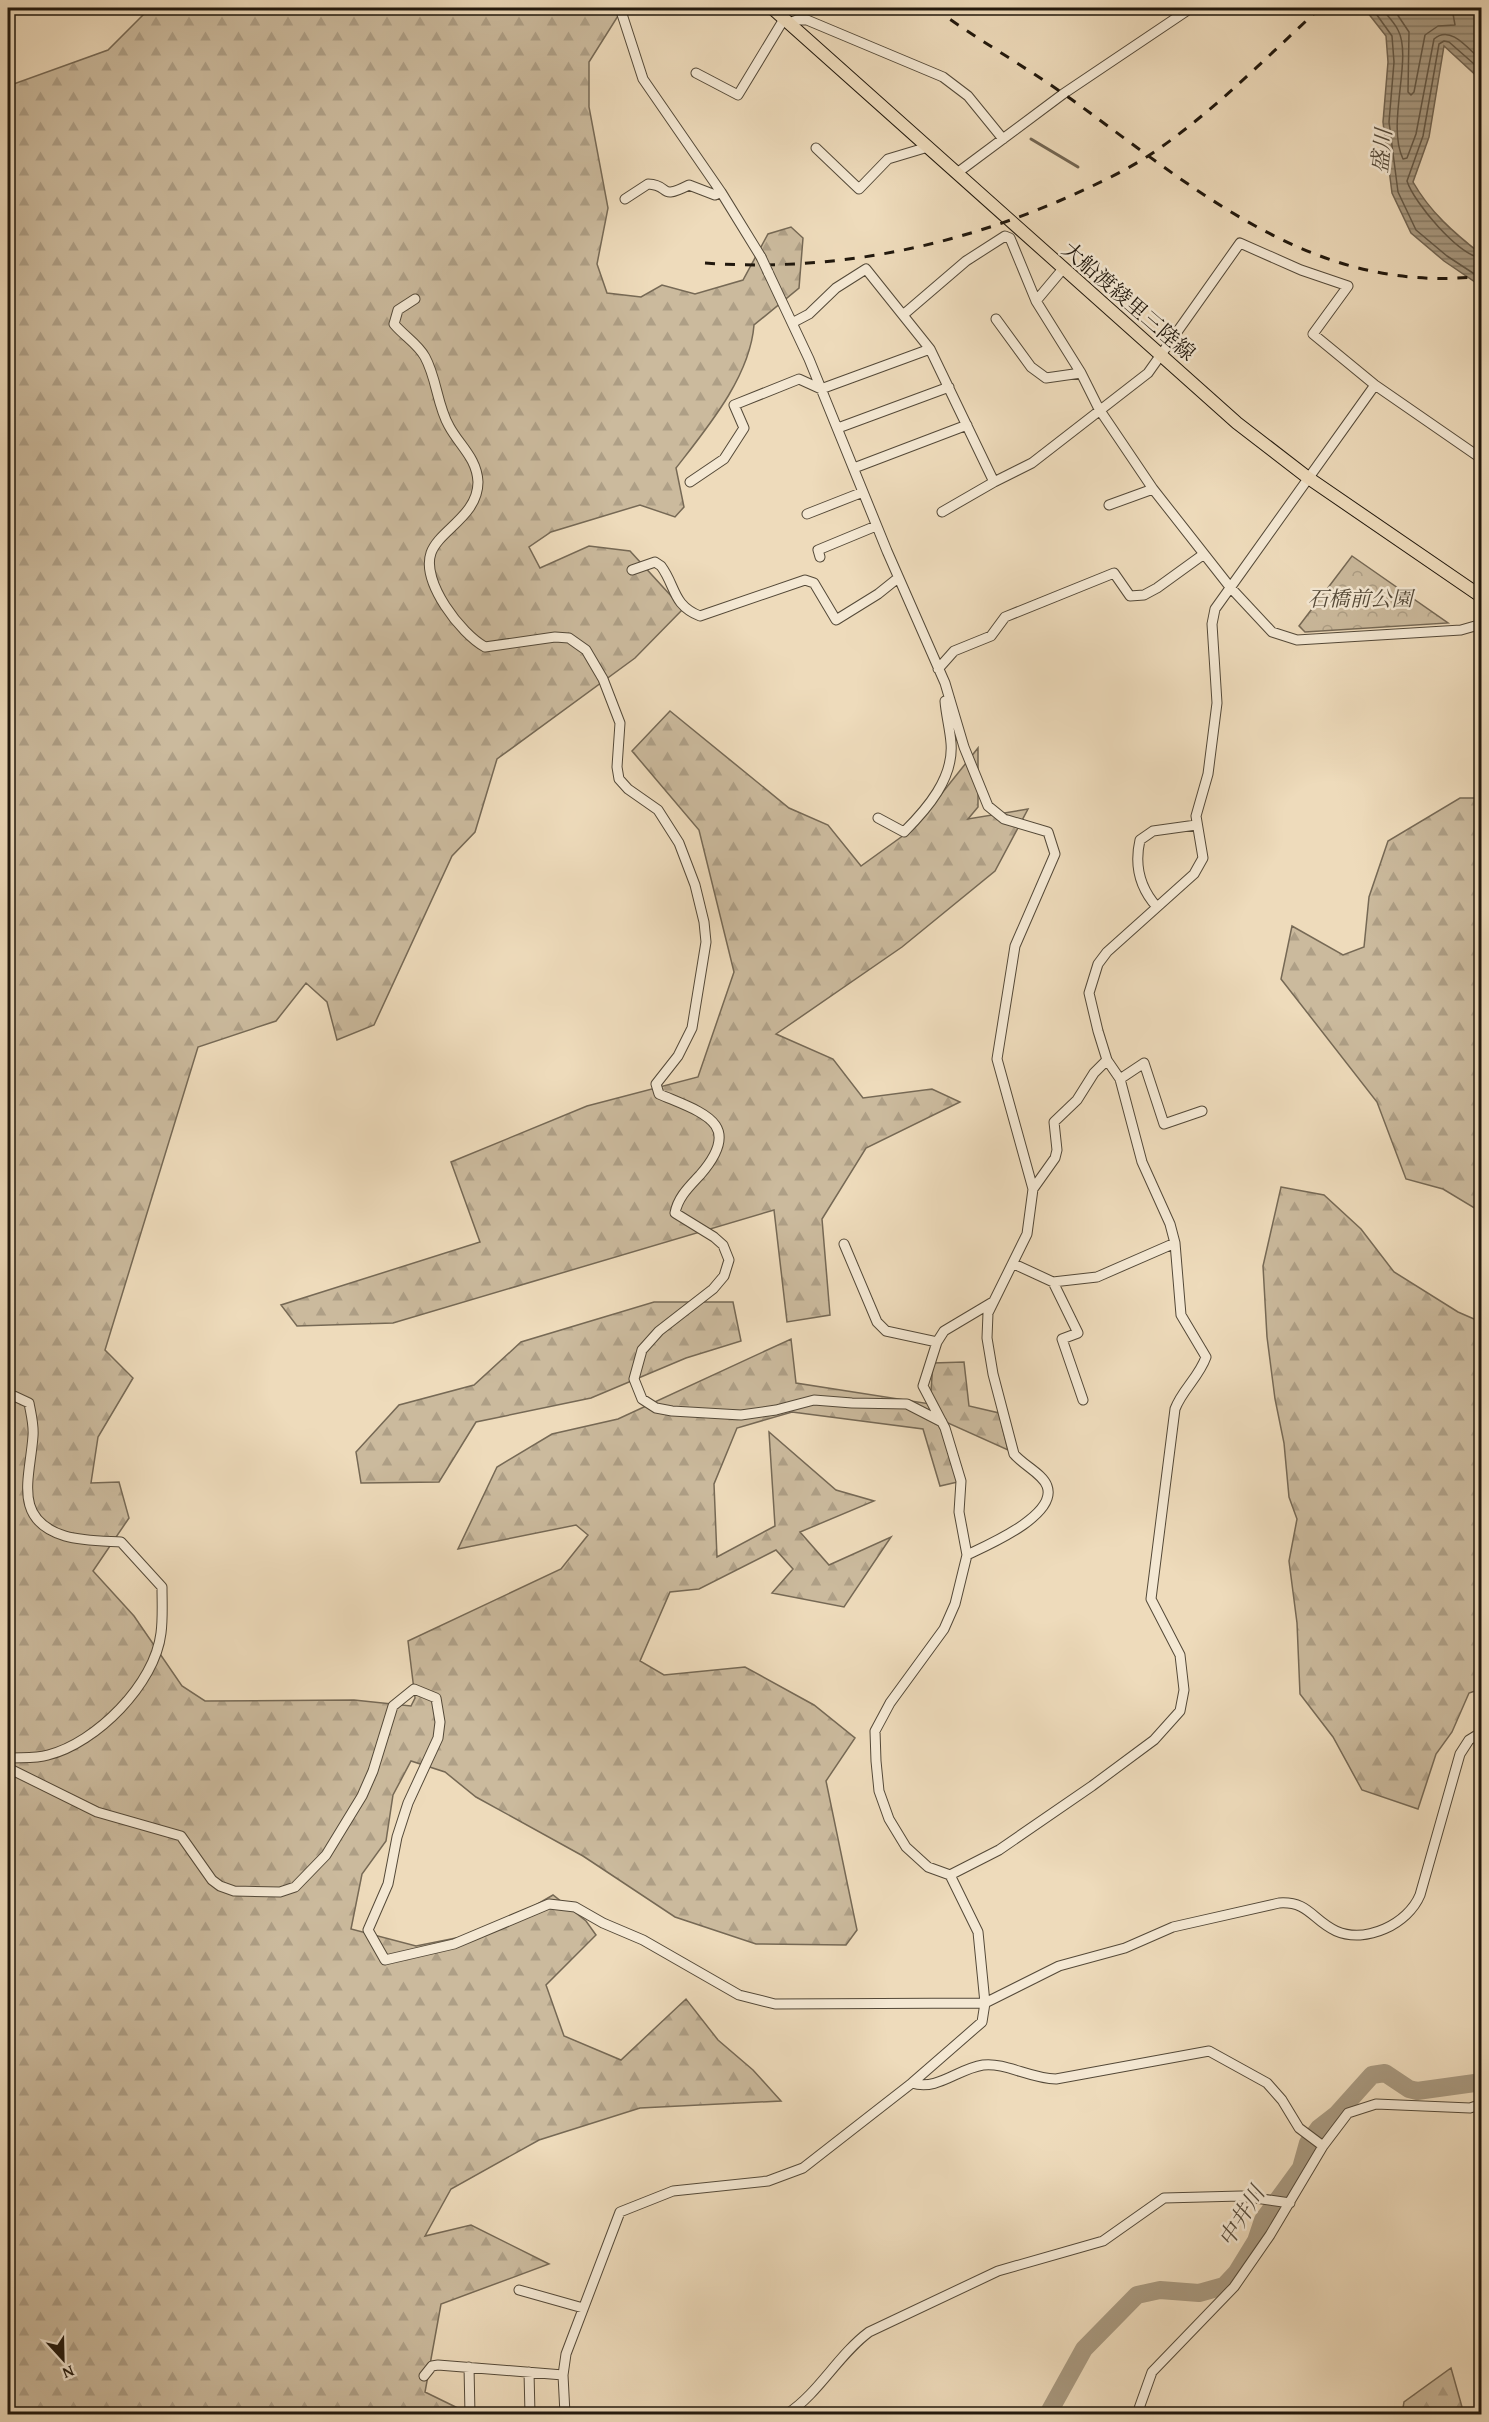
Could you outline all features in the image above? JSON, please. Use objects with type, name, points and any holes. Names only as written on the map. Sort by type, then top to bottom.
[{"type":"main road","name":"大船渡綾里三陸線","points":[[772,8],[1062,270],[1237,423],[1307,477],[1482,597]]},
{"type":"street","points":[[620,8],[644,79],[722,192],[761,257],[792,323],[898,578],[945,683],[964,747],[988,806],[1004,819],[1048,832],[1053,845],[1054,854],[1051,867],[1015,946],[997,1059],[1033,1189],[1027,1234],[1014,1264],[991,1303],[987,1338],[993,1374],[1011,1444],[1022,1463],[1043,1479],[1049,1496],[1046,1505],[1038,1514],[991,1544],[967,1554]]},
{"type":"street","points":[[957,173],[1191,8]]},
{"type":"street","points":[[696,73],[738,95],[787,21],[807,20],[943,77],[968,96],[1003,139]]},
{"type":"street","points":[[816,148],[859,189],[888,159],[928,147]]},
{"type":"street","points":[[625,198],[648,184],[666,193],[677,193],[689,185],[715,195],[722,192]]},
{"type":"street","points":[[903,315],[966,261],[1005,236],[1010,238],[1036,301],[1081,373],[1099,410],[1153,489],[1203,554],[1272,632],[1297,640],[1461,630],[1482,624]]},
{"type":"street","points":[[942,512],[1032,463],[1148,374],[1239,243],[1301,270],[1348,286],[1313,334],[1375,385],[1482,459]]},
{"type":"street","points":[[792,323],[809,314],[836,288],[866,269],[930,349],[994,482]]},
{"type":"street","points":[[1036,301],[1062,270]]},
{"type":"street","points":[[415,299],[398,310],[394,324],[425,357],[440,393],[442,411],[474,464],[478,480],[477,491],[467,512],[431,552],[431,570],[436,590],[464,630],[485,647],[555,637],[569,639],[586,650],[603,679],[620,723],[617,767],[619,779],[628,789],[658,810],[679,843],[704,922],[706,942],[692,1028],[678,1056],[656,1084],[659,1094],[702,1113],[718,1126],[721,1139],[717,1151],[685,1191],[677,1203],[675,1213],[723,1245],[729,1260],[724,1276],[713,1289],[659,1331],[642,1350],[633,1379],[642,1400],[656,1408],[672,1411],[741,1415],[776,1410],[814,1400],[907,1404],[942,1422]]},
{"type":"street","points":[[996,319],[1031,367],[1046,378],[1081,373]]},
{"type":"street","points":[[690,482],[724,459],[744,428],[734,405],[799,379],[821,389],[930,349]]},
{"type":"street","points":[[950,1875],[999,1850],[1092,1786],[1154,1740],[1180,1711],[1184,1690],[1180,1654],[1152,1599],[1175,1409],[1179,1399],[1201,1371],[1206,1357],[1181,1315],[1175,1244],[1170,1224],[1142,1162],[1120,1079],[1107,1060],[1089,993],[1098,964],[1107,952],[1194,874],[1201,865],[1203,858],[1196,825],[1208,774],[1217,703],[1212,624],[1218,602],[1375,385]]},
{"type":"street","points":[[837,428],[949,387]]},
{"type":"street","points":[[854,468],[967,425]]},
{"type":"street","points":[[1109,504],[1153,489]]},
{"type":"street","points":[[807,514],[863,492]]},
{"type":"street","points":[[820,557],[818,550],[876,526]]},
{"type":"street","points":[[938,669],[954,651],[991,636],[1005,617],[1114,573],[1130,596],[1144,595],[1203,554]]},
{"type":"street","points":[[632,570],[655,562],[661,566],[682,605],[688,611],[700,616],[752,596],[806,580],[814,583],[836,620],[878,594],[898,578]]},
{"type":"street","points":[[878,818],[904,832],[926,811],[945,777],[951,760],[951,744],[945,704],[945,683]]},
{"type":"street","points":[[1157,907],[1142,888],[1137,851],[1140,840],[1143,835],[1153,831],[1196,825]]},
{"type":"street","points":[[1033,1189],[1055,1158],[1057,1150],[1054,1122],[1077,1100],[1094,1073],[1107,1060]]},
{"type":"street","points":[[1120,1079],[1144,1063],[1164,1124],[1202,1111]]},
{"type":"street","points":[[844,1244],[881,1326],[886,1331],[937,1342]]},
{"type":"street","points":[[1014,1264],[1053,1281],[1097,1277],[1175,1244]]},
{"type":"street","points":[[1053,1281],[1078,1333],[1062,1339],[1083,1400]]},
{"type":"street","points":[[565,2415],[563,2375],[566,2355],[620,2212],[673,2191],[768,2181],[803,2168],[912,2083],[979,2027],[984,2016],[986,2003],[978,1932],[950,1875],[928,1867],[906,1847],[889,1819],[879,1791],[875,1731],[890,1703],[944,1629],[963,1578],[967,1554],[959,1512],[961,1481],[942,1422],[923,1386],[937,1342],[944,1331],[991,1303]]},
{"type":"street","points":[[8,1400],[14,1396],[29,1403],[33,1433],[27,1489],[34,1517],[46,1528],[67,1537],[121,1542],[162,1587],[161,1634],[150,1669],[135,1693],[93,1734],[78,1743],[49,1755],[8,1758]]},
{"type":"street","points":[[8,1768],[97,1812],[181,1836],[212,1880],[220,1886],[234,1891],[280,1892],[295,1887],[326,1855],[362,1796],[373,1771],[393,1706],[414,1689],[435,1698],[440,1722],[438,1738],[408,1803],[397,1837],[388,1884],[368,1930],[386,1959],[454,1944],[549,1904],[575,1907],[643,1940],[738,1995],[775,2004],[986,2003],[1059,1966],[1125,1948],[1173,1927],[1279,1903],[1302,1905],[1335,1930],[1345,1934],[1372,1932],[1396,1923],[1416,1904],[1420,1895],[1460,1754],[1469,1740],[1482,1732]]},
{"type":"street","points":[[912,2083],[931,2086],[984,2065],[997,2066],[1040,2079],[1056,2079],[1209,2051],[1267,2082],[1282,2100],[1299,2128],[1320,2144]]},
{"type":"street","points":[[1137,2415],[1152,2372],[1234,2287],[1288,2202],[1320,2144],[1342,2118],[1360,2108],[1376,2104],[1470,2108],[1482,2104]]},
{"type":"street","points":[[787,2415],[801,2403],[854,2343],[869,2332],[998,2271],[1091,2247],[1164,2198],[1241,2196],[1288,2202]]},
{"type":"street","points":[[519,2290],[583,2308]]},
{"type":"street","points":[[424,2376],[432,2366],[563,2375]]},
{"type":"street","points":[[469,2367],[470,2415]]},
{"type":"street","points":[[529,2372],[530,2415]]},
{"type":"green space","points":[[150,8],[623,8],[589,62],[589,107],[608,208],[597,264],[607,293],[641,297],[662,285],[695,294],[743,280],[768,234],[791,227],[803,238],[799,288],[754,325],[751,344],[736,383],[713,419],[676,468],[684,507],[675,517],[640,505],[551,532],[529,547],[540,568],[589,546],[630,551],[683,609],[635,658],[497,759],[475,832],[452,856],[374,1025],[337,1040],[327,1002],[306,983],[276,1021],[198,1047],[105,1350],[133,1378],[98,1437],[91,1483],[119,1482],[129,1518],[93,1571],[134,1616],[182,1686],[205,1701],[354,1700],[411,1706],[415,1698],[408,1641],[561,1569],[588,1535],[576,1525],[458,1549],[497,1467],[552,1434],[618,1419],[791,1339],[796,1383],[930,1404],[933,1363],[964,1362],[969,1406],[999,1413],[1008,1450],[946,1422],[962,1481],[940,1486],[923,1429],[792,1412],[737,1428],[714,1484],[717,1557],[775,1526],[769,1432],[836,1490],[874,1501],[800,1532],[829,1565],[891,1537],[844,1607],[772,1593],[793,1569],[776,1550],[699,1589],[670,1592],[640,1661],[664,1675],[745,1667],[814,1705],[855,1738],[826,1781],[857,1930],[846,1945],[756,1944],[675,1917],[583,1856],[476,1797],[445,1772],[411,1761],[393,1795],[386,1841],[362,1874],[351,1929],[416,1946],[491,1931],[553,1895],[586,1921],[596,1935],[546,1985],[564,2036],[621,2060],[686,1999],[718,2040],[753,2070],[781,2101],[640,2108],[539,2140],[451,2189],[425,2236],[471,2225],[549,2264],[441,2304],[425,2392],[470,2414],[8,2414],[8,86],[108,50]]},
{"type":"green space","name":"石橋前公園","points":[[1352,556],[1448,623],[1305,632],[1299,626]]},
{"type":"green space","points":[[670,711],[789,808],[828,825],[861,866],[915,827],[978,748],[978,807],[968,819],[1028,809],[995,871],[902,947],[776,1034],[833,1059],[863,1098],[932,1089],[960,1102],[866,1148],[822,1219],[830,1315],[787,1322],[774,1210],[393,1323],[297,1326],[281,1305],[480,1242],[451,1162],[587,1106],[698,1077],[734,972],[699,830],[632,751]]},
{"type":"green space","points":[[1460,798],[1481,798],[1481,1212],[1443,1189],[1406,1179],[1377,1102],[1281,979],[1292,926],[1343,955],[1364,947],[1369,897],[1388,841]]},
{"type":"green space","points":[[1281,1187],[1324,1195],[1361,1229],[1394,1272],[1458,1312],[1481,1322],[1481,1689],[1469,1693],[1452,1732],[1436,1754],[1418,1809],[1362,1790],[1333,1737],[1300,1694],[1297,1623],[1289,1561],[1297,1519],[1289,1497],[1284,1443],[1275,1399],[1267,1337],[1263,1266]]},
{"type":"green space","points":[[654,1302],[733,1302],[741,1341],[686,1358],[591,1398],[476,1422],[439,1482],[361,1483],[356,1452],[399,1405],[474,1385],[521,1342]]},
{"type":"green space","points":[[1451,2368],[1464,2414],[1402,2414],[1404,2402]]},
{"type":"water","points":[[1364,8],[1473,8],[1481,17],[1481,80],[1444,46],[1429,137],[1413,182],[1443,221],[1481,254],[1481,286],[1444,261],[1411,233],[1392,193],[1383,122],[1388,62],[1386,36]]},
{"type":"waterway","points":[[1031,139],[1078,167]]},
{"type":"waterway","name":"中井川","points":[[1048,2414],[1084,2349],[1137,2295],[1160,2290],[1199,2293],[1224,2286],[1237,2272],[1256,2241],[1263,2220],[1301,2168],[1308,2143],[1319,2128],[1337,2114],[1372,2075],[1385,2073],[1409,2089],[1417,2091],[1482,2082]]},
{"type":"railway","points":[[934,8],[1054,87],[1212,200],[1261,229],[1312,253],[1365,270],[1422,278],[1482,276]]},
{"type":"railway","points":[[705,263],[796,264],[886,253],[974,232],[1059,201],[1098,183],[1160,148],[1202,116],[1320,8]]},
{"type":"water label","name":"盛川","points":[[1381,151]]}]
